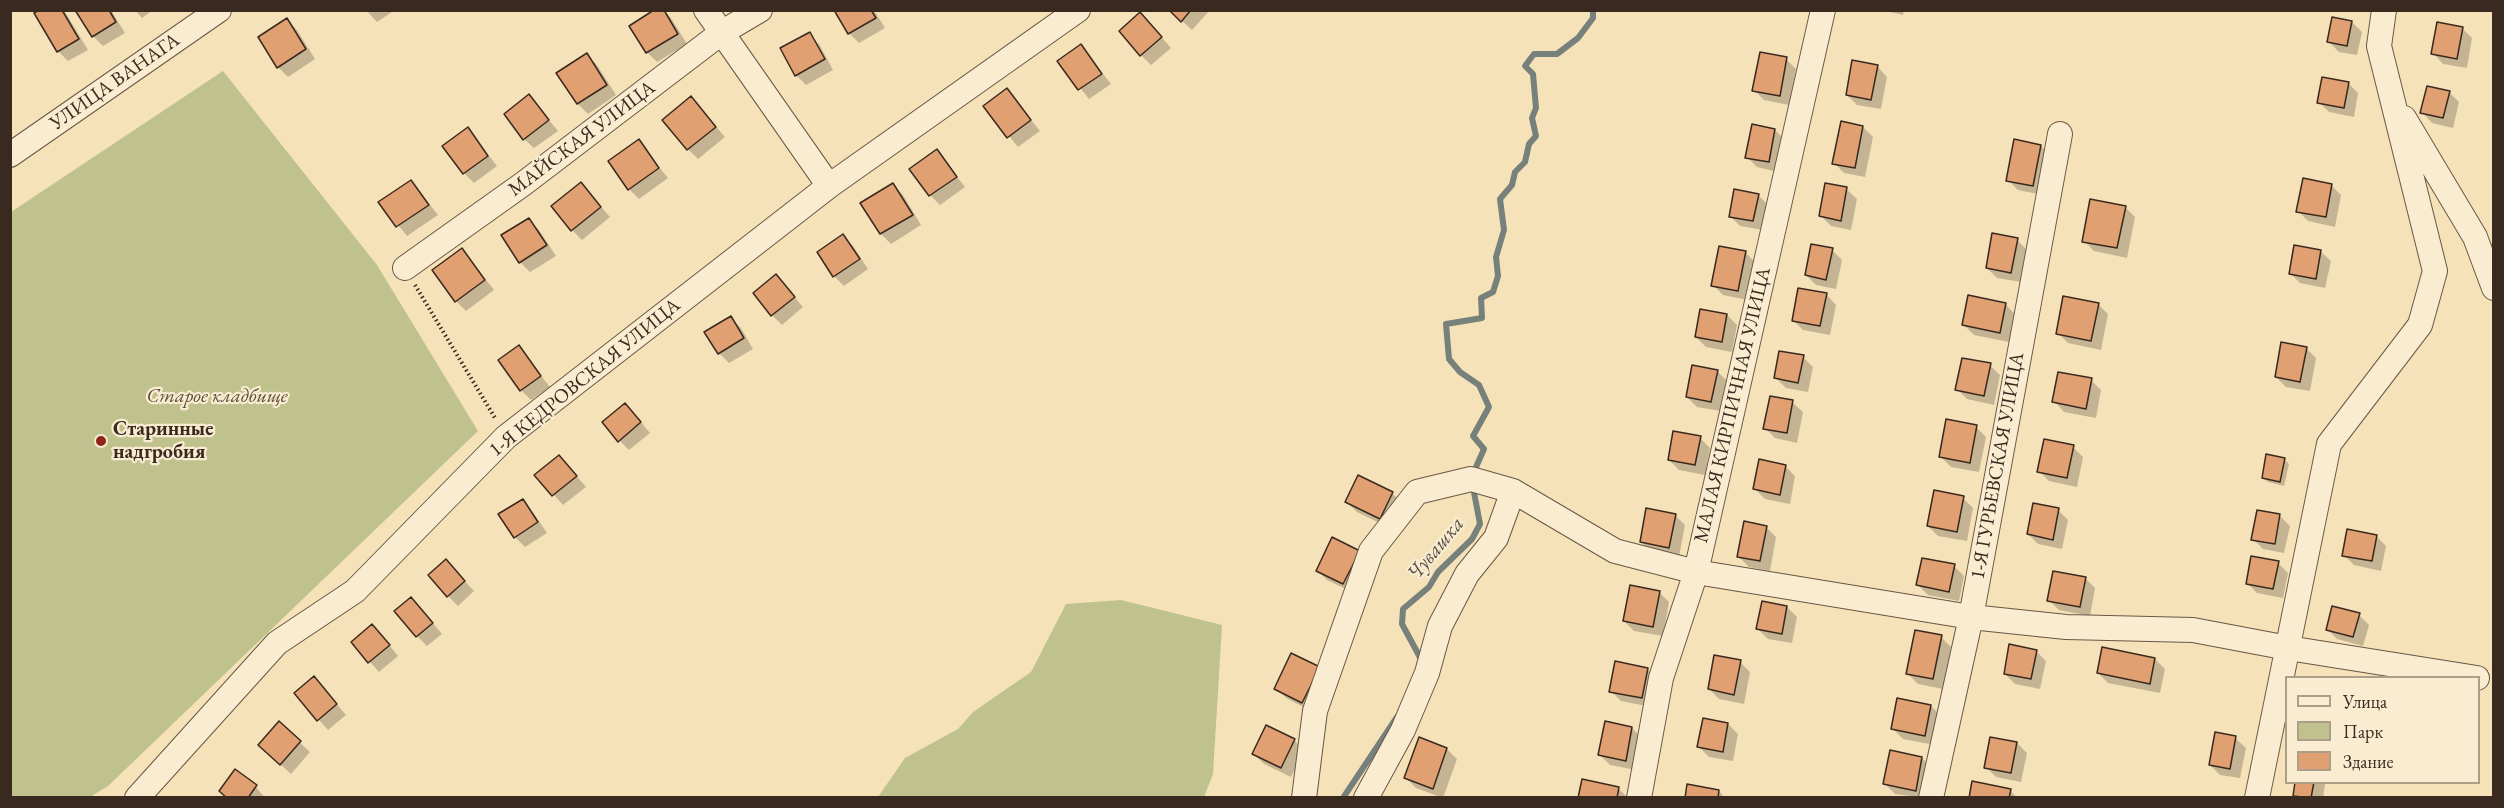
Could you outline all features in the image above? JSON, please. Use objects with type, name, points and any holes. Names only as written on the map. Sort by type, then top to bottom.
[{"type":"street","name":"УЛИЦА ВАНАГА","points":[[13,147],[219,10]]},
{"type":"street","points":[[706,10],[828,186]]},
{"type":"street","name":"МАЙСКАЯ УЛИЦА","points":[[405,268],[523,184],[721,33],[760,10]]},
{"type":"street","name":"1-Я КЕДРОВСКАЯ УЛИЦА","points":[[137,798],[277,643],[355,591],[506,437],[828,186],[1078,10]]},
{"type":"street","name":"МАЛАЯ КИРПИЧНАЯ УЛИЦА","points":[[1639,798],[1661,678],[1695,572],[1823,10]]},
{"type":"street","points":[[2257,798],[2329,444],[2420,324],[2435,272],[2379,46],[2384,10]]},
{"type":"street","points":[[2390,95],[2475,237],[2493,288]]},
{"type":"street","name":"1-Я ГУРЬЕВСКАЯ УЛИЦА","points":[[1931,798],[1971,617],[2060,134]]},
{"type":"street","points":[[1304,798],[1316,711],[1371,551],[1417,492],[1471,479],[1513,491],[1616,551],[1695,572],[1971,617],[2066,627],[2193,630],[2288,648],[2465,676]]},
{"type":"street","points":[[1366,798],[1403,730],[1427,673],[1440,626],[1467,574],[1496,538],[1513,491]]},
{"type":"path","points":[[405,268],[506,437]]},
{"type":"green space","name":"Старое кладбище","points":[[223,71],[377,265],[478,431],[108,786],[90,797],[11,797],[11,212]]},
{"type":"green space","points":[[1121,600],[1222,625],[1213,774],[1204,797],[878,797],[905,758],[958,729],[973,712],[1031,672],[1066,604]]},
{"type":"building","points":[[39,10],[62,10],[79,39],[57,52],[34,13]]},
{"type":"building","points":[[75,10],[109,10],[116,22],[92,37]]},
{"type":"building","points":[[654,10],[664,10],[678,34],[646,53],[629,26]]},
{"type":"building","points":[[834,10],[871,10],[876,18],[848,34]]},
{"type":"building","points":[[1169,10],[1191,10],[1181,22]]},
{"type":"building","points":[[1140,12],[1162,37],[1140,56],[1119,31]]},
{"type":"building","points":[[2332,17],[2352,21],[2347,46],[2327,42]]},
{"type":"building","points":[[287,18],[306,49],[277,68],[258,37]]},
{"type":"building","points":[[2437,22],[2463,27],[2457,59],[2431,54]]},
{"type":"building","points":[[810,32],[825,59],[795,76],[780,48]]},
{"type":"building","points":[[1081,44],[1102,74],[1078,90],[1057,61]]},
{"type":"building","points":[[1760,52],[1787,57],[1780,96],[1752,91]]},
{"type":"building","points":[[587,53],[607,85],[577,104],[556,73]]},
{"type":"building","points":[[1852,60],[1878,65],[1871,100],[1846,95]]},
{"type":"building","points":[[2322,77],[2349,82],[2344,108],[2317,103]]},
{"type":"building","points":[[2427,86],[2450,91],[2443,118],[2420,113]]},
{"type":"building","points":[[1007,88],[1031,120],[1007,138],[983,106]]},
{"type":"building","points":[[529,94],[549,120],[523,140],[504,114]]},
{"type":"building","points":[[691,96],[716,127],[687,150],[662,120]]},
{"type":"building","points":[[1841,121],[1863,126],[1855,168],[1832,164]]},
{"type":"building","points":[[1752,124],[1775,129],[1769,162],[1745,158]]},
{"type":"building","points":[[468,127],[488,156],[463,174],[442,146]]},
{"type":"building","points":[[639,139],[659,168],[628,190],[608,161]]},
{"type":"building","points":[[2014,139],[2041,145],[2033,186],[2006,181]]},
{"type":"building","points":[[937,149],[957,177],[929,196],[909,169]]},
{"type":"building","points":[[2303,178],[2332,184],[2326,217],[2296,212]]},
{"type":"building","points":[[411,180],[429,205],[396,227],[378,202]]},
{"type":"building","points":[[581,182],[601,207],[571,231],[551,206]]},
{"type":"building","points":[[893,183],[913,215],[880,234],[860,203]]},
{"type":"building","points":[[1825,183],[1847,187],[1841,221],[1819,216]]},
{"type":"building","points":[[1734,189],[1759,194],[1753,221],[1729,217]]},
{"type":"building","points":[[2090,199],[2126,206],[2117,248],[2082,242]]},
{"type":"building","points":[[529,218],[547,245],[519,263],[501,235]]},
{"type":"building","points":[[1992,233],[2018,238],[2011,273],[1986,268]]},
{"type":"building","points":[[843,234],[860,259],[833,277],[817,252]]},
{"type":"building","points":[[1811,244],[1833,248],[1826,280],[1805,275]]},
{"type":"building","points":[[2294,245],[2321,250],[2316,279],[2289,274]]},
{"type":"building","points":[[1719,246],[1746,251],[1738,291],[1711,286]]},
{"type":"building","points":[[462,248],[485,280],[455,302],[432,270]]},
{"type":"building","points":[[776,274],[795,297],[771,316],[753,293]]},
{"type":"building","points":[[1798,288],[1827,293],[1820,326],[1792,321]]},
{"type":"building","points":[[1968,295],[2006,303],[2000,333],[1962,325]]},
{"type":"building","points":[[2063,296],[2099,303],[2091,341],[2056,334]]},
{"type":"building","points":[[1700,309],[1727,314],[1722,342],[1695,337]]},
{"type":"building","points":[[731,316],[744,338],[718,354],[704,332]]},
{"type":"building","points":[[2281,342],[2307,347],[2300,382],[2275,377]]},
{"type":"building","points":[[519,345],[541,376],[520,391],[498,360]]},
{"type":"building","points":[[1779,351],[1804,355],[1798,383],[1774,378]]},
{"type":"building","points":[[1962,358],[1991,363],[1984,396],[1955,390]]},
{"type":"building","points":[[1692,365],[1718,370],[1711,402],[1686,397]]},
{"type":"building","points":[[2058,372],[2092,378],[2086,409],[2052,402]]},
{"type":"building","points":[[1770,396],[1793,400],[1787,433],[1763,429]]},
{"type":"building","points":[[625,403],[641,422],[618,442],[602,422]]},
{"type":"building","points":[[1946,419],[1977,425],[1970,463],[1939,457]]},
{"type":"building","points":[[1673,431],[1701,436],[1695,465],[1668,460]]},
{"type":"building","points":[[2044,439],[2074,445],[2067,478],[2037,472]]},
{"type":"building","points":[[2266,454],[2285,458],[2280,482],[2262,478]]},
{"type":"building","points":[[559,455],[577,476],[552,496],[534,475]]},
{"type":"building","points":[[1759,459],[1786,465],[1780,495],[1753,489]]},
{"type":"building","points":[[1358,475],[1393,492],[1380,519],[1345,502]]},
{"type":"building","points":[[1934,490],[1964,496],[1957,532],[1927,526]]},
{"type":"building","points":[[523,499],[538,522],[514,538],[498,514]]},
{"type":"building","points":[[2033,503],[2059,508],[2053,540],[2027,534]]},
{"type":"building","points":[[1646,508],[1676,514],[1669,548],[1640,542]]},
{"type":"building","points":[[2257,510],[2280,514],[2275,544],[2251,540]]},
{"type":"building","points":[[1744,521],[1767,526],[1760,561],[1737,557]]},
{"type":"building","points":[[2347,529],[2377,535],[2372,561],[2342,556]]},
{"type":"building","points":[[1332,537],[1360,551],[1343,584],[1316,571]]},
{"type":"building","points":[[2251,556],[2279,561],[2273,589],[2246,584]]},
{"type":"building","points":[[1922,558],[1955,564],[1949,592],[1916,585]]},
{"type":"building","points":[[446,559],[465,581],[447,597],[428,575]]},
{"type":"building","points":[[2053,571],[2086,577],[2080,607],[2047,601]]},
{"type":"building","points":[[1630,585],[1660,591],[1653,627],[1623,621]]},
{"type":"building","points":[[411,597],[433,623],[416,637],[394,611]]},
{"type":"building","points":[[1762,601],[1787,606],[1782,634],[1756,629]]},
{"type":"building","points":[[2332,606],[2360,613],[2353,637],[2326,630]]},
{"type":"building","points":[[372,624],[390,645],[368,663],[351,642]]},
{"type":"building","points":[[1915,630],[1942,635],[1933,679],[1906,674]]},
{"type":"building","points":[[2009,644],[2037,650],[2031,679],[2004,674]]},
{"type":"building","points":[[2102,647],[2155,658],[2150,684],[2097,673]]},
{"type":"building","points":[[1291,653],[1320,667],[1302,703],[1274,689]]},
{"type":"building","points":[[1714,655],[1741,660],[1734,695],[1708,689]]},
{"type":"building","points":[[1615,661],[1648,668],[1642,698],[1609,692]]},
{"type":"building","points":[[314,676],[337,704],[317,721],[294,693]]},
{"type":"building","points":[[1897,698],[1931,705],[1925,736],[1891,729]]},
{"type":"building","points":[[1703,718],[1728,723],[1723,752],[1697,747]]},
{"type":"building","points":[[279,721],[301,741],[280,765],[258,745]]},
{"type":"building","points":[[1605,721],[1632,727],[1626,761],[1598,755]]},
{"type":"building","points":[[1266,725],[1295,739],[1281,768],[1252,754]]},
{"type":"building","points":[[2215,732],[2236,736],[2230,769],[2209,765]]},
{"type":"building","points":[[1419,737],[1447,748],[1433,789],[1404,778]]},
{"type":"building","points":[[1990,737],[2017,742],[2011,773],[1984,768]]},
{"type":"building","points":[[1890,750],[1922,757],[1916,791],[1883,784]]},
{"type":"building","points":[[235,769],[257,785],[248,798],[227,798],[219,791]]},
{"type":"building","points":[[1582,779],[1619,787],[1617,798],[1578,798]]},
{"type":"building","points":[[1972,781],[2011,789],[2009,798],[1969,798]]},
{"type":"building","points":[[1687,784],[1719,790],[1718,798],[1685,798]]},
{"type":"building","points":[[2295,784],[2314,784],[2311,798],[2293,796]]},
{"type":"waterway","name":"Чувашка","points":[[1473,474],[1484,449],[1473,436],[1489,407],[1479,385],[1460,372],[1449,359],[1446,324],[1482,318],[1481,298],[1493,292],[1498,276],[1496,257],[1504,230],[1500,199],[1512,185],[1515,172],[1525,162],[1529,144],[1536,136],[1532,118],[1536,108],[1533,74],[1525,66],[1534,54],[1557,54],[1578,38],[1593,18],[1593,10]]},
{"type":"waterway","name":"Чувашка","points":[[1422,661],[1402,624],[1403,609],[1429,587],[1438,572],[1472,539],[1480,524],[1473,487]]},
{"type":"waterway","name":"Чувашка","points":[[1343,798],[1397,717]]},
{"type":"place","name":"Старинные надгробия","points":[[101,441]]}]
